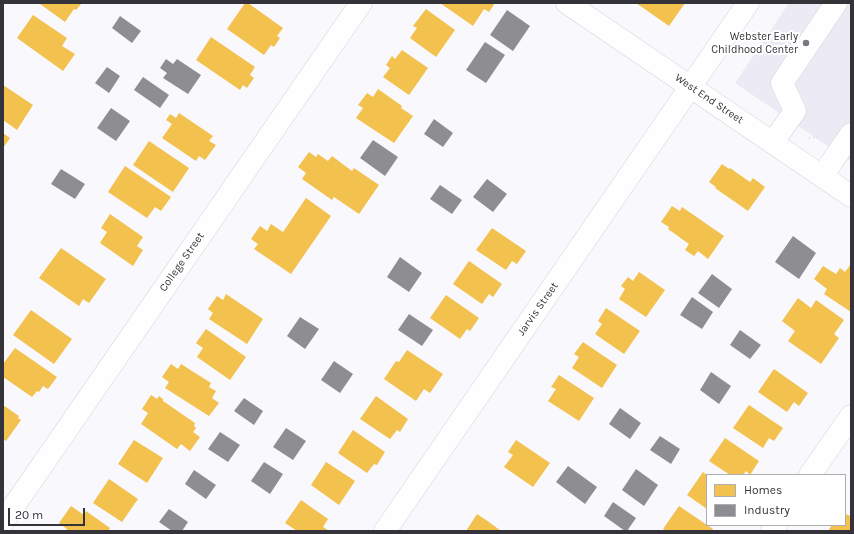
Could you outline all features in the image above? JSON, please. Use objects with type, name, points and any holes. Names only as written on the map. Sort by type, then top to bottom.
[{"type":"street","name":"College Street","points":[[3,522],[361,3]]},
{"type":"street","name":"West End Street","points":[[567,3],[851,196]]},
{"type":"street","name":"Jarvis Street","points":[[385,531],[748,3]]},
{"type":"street","points":[[773,142],[795,111],[782,83],[836,3]]},
{"type":"street","points":[[822,176],[851,134]]},
{"type":"street","points":[[811,474],[851,416]]},
{"type":"shaded area","name":"Webster Early Childhood Center","points":[[789,3],[851,3],[851,162],[735,83]]},
{"type":"building: Homes","points":[[82,3],[76,10],[74,9],[65,22],[40,4]]},
{"type":"building: Homes","points":[[245,3],[248,3],[283,28],[277,36],[280,38],[274,47],[271,45],[264,55],[227,29]]},
{"type":"building: Homes","points":[[440,3],[495,3],[489,12],[484,9],[473,26]]},
{"type":"building: Homes","points":[[636,3],[685,3],[669,26]]},
{"type":"building: Homes","points":[[426,9],[455,30],[436,57],[410,38],[417,28],[413,26]]},
{"type":"building: Homes","points":[[33,15],[67,38],[62,46],[75,54],[63,71],[17,38]]},
{"type":"building: Homes","points":[[211,37],[255,67],[250,75],[254,78],[247,88],[243,85],[240,90],[196,60]]},
{"type":"building: Homes","points":[[402,50],[428,68],[409,95],[383,77],[390,68],[386,65],[392,56],[395,59]]},
{"type":"building: Homes","points":[[3,85],[33,105],[17,130],[3,120]]},
{"type":"building: Homes","points":[[378,89],[413,116],[394,143],[356,118],[363,108],[358,105],[367,93],[373,97]]},
{"type":"building: Homes","points":[[179,113],[213,136],[209,141],[216,145],[205,160],[199,156],[196,161],[162,138],[172,124],[166,120],[170,114],[176,118]]},
{"type":"building: Homes","points":[[3,133],[10,138],[3,148]]},
{"type":"building: Homes","points":[[149,141],[189,168],[173,192],[133,165]]},
{"type":"building: Homes","points":[[309,152],[316,157],[318,154],[328,161],[332,156],[352,171],[354,168],[379,185],[359,214],[334,197],[332,200],[302,179],[306,173],[298,167]]},
{"type":"building: Homes","points":[[722,164],[750,182],[753,178],[765,187],[748,211],[715,188],[716,187],[709,182]]},
{"type":"building: Homes","points":[[125,166],[171,197],[161,211],[155,207],[147,218],[108,192]]},
{"type":"building: Homes","points":[[306,198],[331,216],[291,274],[254,249],[258,244],[251,239],[260,226],[267,231],[271,224],[283,232]]},
{"type":"building: Homes","points":[[672,206],[680,211],[682,207],[724,236],[708,259],[698,251],[694,256],[685,250],[689,244],[661,222]]},
{"type":"building: Homes","points":[[110,214],[143,237],[137,246],[143,250],[133,266],[100,243],[107,232],[101,228]]},
{"type":"building: Homes","points":[[492,228],[526,251],[517,264],[512,261],[506,270],[476,250]]},
{"type":"building: Homes","points":[[61,248],[106,279],[89,303],[83,299],[79,306],[39,278]]},
{"type":"building: Homes","points":[[469,261],[502,284],[493,297],[489,294],[482,304],[453,284]]},
{"type":"building: Homes","points":[[851,264],[851,312],[824,294],[827,289],[814,279],[823,266],[836,274],[840,268],[845,272]]},
{"type":"building: Homes","points":[[639,272],[665,290],[646,317],[619,299],[625,289],[621,286],[628,277],[633,281]]},
{"type":"building: Homes","points":[[226,294],[263,319],[247,344],[209,319],[213,313],[208,309],[217,296],[223,300]]},
{"type":"building: Homes","points":[[446,295],[479,318],[470,331],[467,329],[460,339],[430,318]]},
{"type":"building: Homes","points":[[798,298],[811,308],[816,300],[844,320],[834,334],[839,338],[821,364],[788,341],[795,331],[782,321]]},
{"type":"building: Homes","points":[[606,308],[640,331],[624,354],[595,334],[602,324],[598,321]]},
{"type":"building: Homes","points":[[31,310],[72,339],[54,364],[13,335]]},
{"type":"building: Homes","points":[[206,329],[246,357],[230,380],[197,357],[203,348],[196,343]]},
{"type":"building: Homes","points":[[583,342],[617,365],[602,388],[572,368],[579,357],[574,354]]},
{"type":"building: Homes","points":[[15,348],[57,377],[48,389],[43,386],[39,392],[37,391],[32,397],[3,377],[3,364]]},
{"type":"building: Homes","points":[[407,350],[443,374],[430,393],[424,389],[416,401],[384,379],[396,361],[399,362]]},
{"type":"building: Homes","points":[[171,364],[178,369],[181,364],[211,383],[209,387],[216,391],[212,398],[219,403],[209,416],[165,388],[169,382],[162,377]]},
{"type":"building: Homes","points":[[774,369],[808,393],[799,406],[794,402],[787,412],[758,392]]},
{"type":"building: Homes","points":[[559,375],[594,398],[579,421],[548,401],[556,389],[551,387]]},
{"type":"building: Homes","points":[[151,395],[157,399],[159,396],[163,399],[163,401],[195,423],[194,426],[196,428],[193,432],[200,437],[190,451],[181,444],[177,449],[141,424],[148,413],[142,409]]},
{"type":"building: Homes","points":[[376,396],[408,419],[400,432],[397,430],[390,439],[360,419]]},
{"type":"building: Homes","points":[[3,405],[19,416],[18,418],[21,420],[6,441],[3,439]]},
{"type":"building: Homes","points":[[749,405],[783,428],[774,441],[769,438],[763,448],[733,428]]},
{"type":"building: Homes","points":[[353,430],[385,452],[377,465],[374,464],[367,473],[338,453]]},
{"type":"building: Homes","points":[[725,438],[759,461],[751,474],[746,471],[744,474],[728,474],[709,461]]},
{"type":"building: Homes","points":[[134,440],[163,458],[147,483],[118,464]]},
{"type":"building: Homes","points":[[516,440],[550,463],[533,487],[504,467],[513,455],[508,452]]},
{"type":"building: Homes","points":[[326,462],[355,481],[339,505],[311,485]]},
{"type":"building: Homes","points":[[703,472],[706,474],[706,508],[687,495]]},
{"type":"building: Homes","points":[[109,479],[138,499],[122,522],[93,503]]},
{"type":"building: Homes","points":[[301,500],[328,519],[323,527],[329,531],[297,531],[285,523]]},
{"type":"building: Homes","points":[[71,506],[84,515],[86,511],[110,528],[108,531],[65,531],[67,529],[59,523]]},
{"type":"building: Homes","points":[[679,506],[706,524],[706,526],[713,529],[712,531],[667,531],[663,529]]},
{"type":"building: Homes","points":[[477,514],[489,522],[501,531],[466,531]]},
{"type":"building: Homes","points":[[847,514],[851,517],[851,531],[828,531],[831,526],[846,526]]},
{"type":"building: Industry","points":[[507,10],[530,26],[513,51],[490,35]]},
{"type":"building: Industry","points":[[120,16],[141,31],[132,43],[112,28]]},
{"type":"building: Industry","points":[[485,42],[505,55],[486,83],[466,70]]},
{"type":"building: Industry","points":[[166,59],[173,64],[177,59],[201,75],[188,94],[163,78],[167,73],[160,68]]},
{"type":"building: Industry","points":[[107,67],[120,76],[109,93],[95,83]]},
{"type":"building: Industry","points":[[143,77],[169,95],[160,108],[134,90]]},
{"type":"building: Industry","points":[[111,108],[130,121],[116,141],[97,128]]},
{"type":"building: Industry","points":[[434,119],[453,133],[443,147],[424,134]]},
{"type":"building: Industry","points":[[373,140],[398,157],[385,176],[360,158]]},
{"type":"building: Industry","points":[[61,169],[85,184],[75,199],[51,184]]},
{"type":"building: Industry","points":[[487,179],[507,194],[493,212],[473,197]]},
{"type":"building: Industry","points":[[440,185],[462,200],[452,214],[430,199]]},
{"type":"building: Industry","points":[[793,236],[816,253],[799,279],[775,262]]},
{"type":"building: Industry","points":[[400,257],[422,273],[409,292],[387,277]]},
{"type":"building: Industry","points":[[712,274],[732,289],[719,308],[698,293]]},
{"type":"building: Industry","points":[[692,297],[713,312],[702,329],[680,315]]},
{"type":"building: Industry","points":[[409,314],[433,330],[422,346],[398,330]]},
{"type":"building: Industry","points":[[300,317],[319,329],[305,349],[287,336]]},
{"type":"building: Industry","points":[[740,330],[761,345],[750,359],[730,345]]},
{"type":"building: Industry","points":[[334,361],[353,374],[340,393],[321,380]]},
{"type":"building: Industry","points":[[711,372],[731,386],[719,404],[700,390]]},
{"type":"building: Industry","points":[[244,398],[263,411],[254,425],[234,411]]},
{"type":"building: Industry","points":[[620,408],[641,423],[630,439],[609,424]]},
{"type":"building: Industry","points":[[286,428],[306,441],[293,460],[273,447]]},
{"type":"building: Industry","points":[[220,432],[240,445],[228,462],[208,449]]},
{"type":"building: Industry","points":[[660,436],[680,449],[671,464],[650,450]]},
{"type":"building: Industry","points":[[264,462],[283,474],[270,494],[251,481]]},
{"type":"building: Industry","points":[[568,466],[597,487],[585,504],[556,482]]},
{"type":"building: Industry","points":[[636,469],[658,485],[644,506],[622,490]]},
{"type":"building: Industry","points":[[194,470],[216,485],[206,499],[185,484]]},
{"type":"building: Industry","points":[[613,502],[636,518],[627,531],[604,516]]},
{"type":"building: Industry","points":[[169,509],[188,522],[182,531],[172,531],[159,522]]},
{"type":"place","name":"Webster Early Childhood Center","points":[[806,43]]}]
